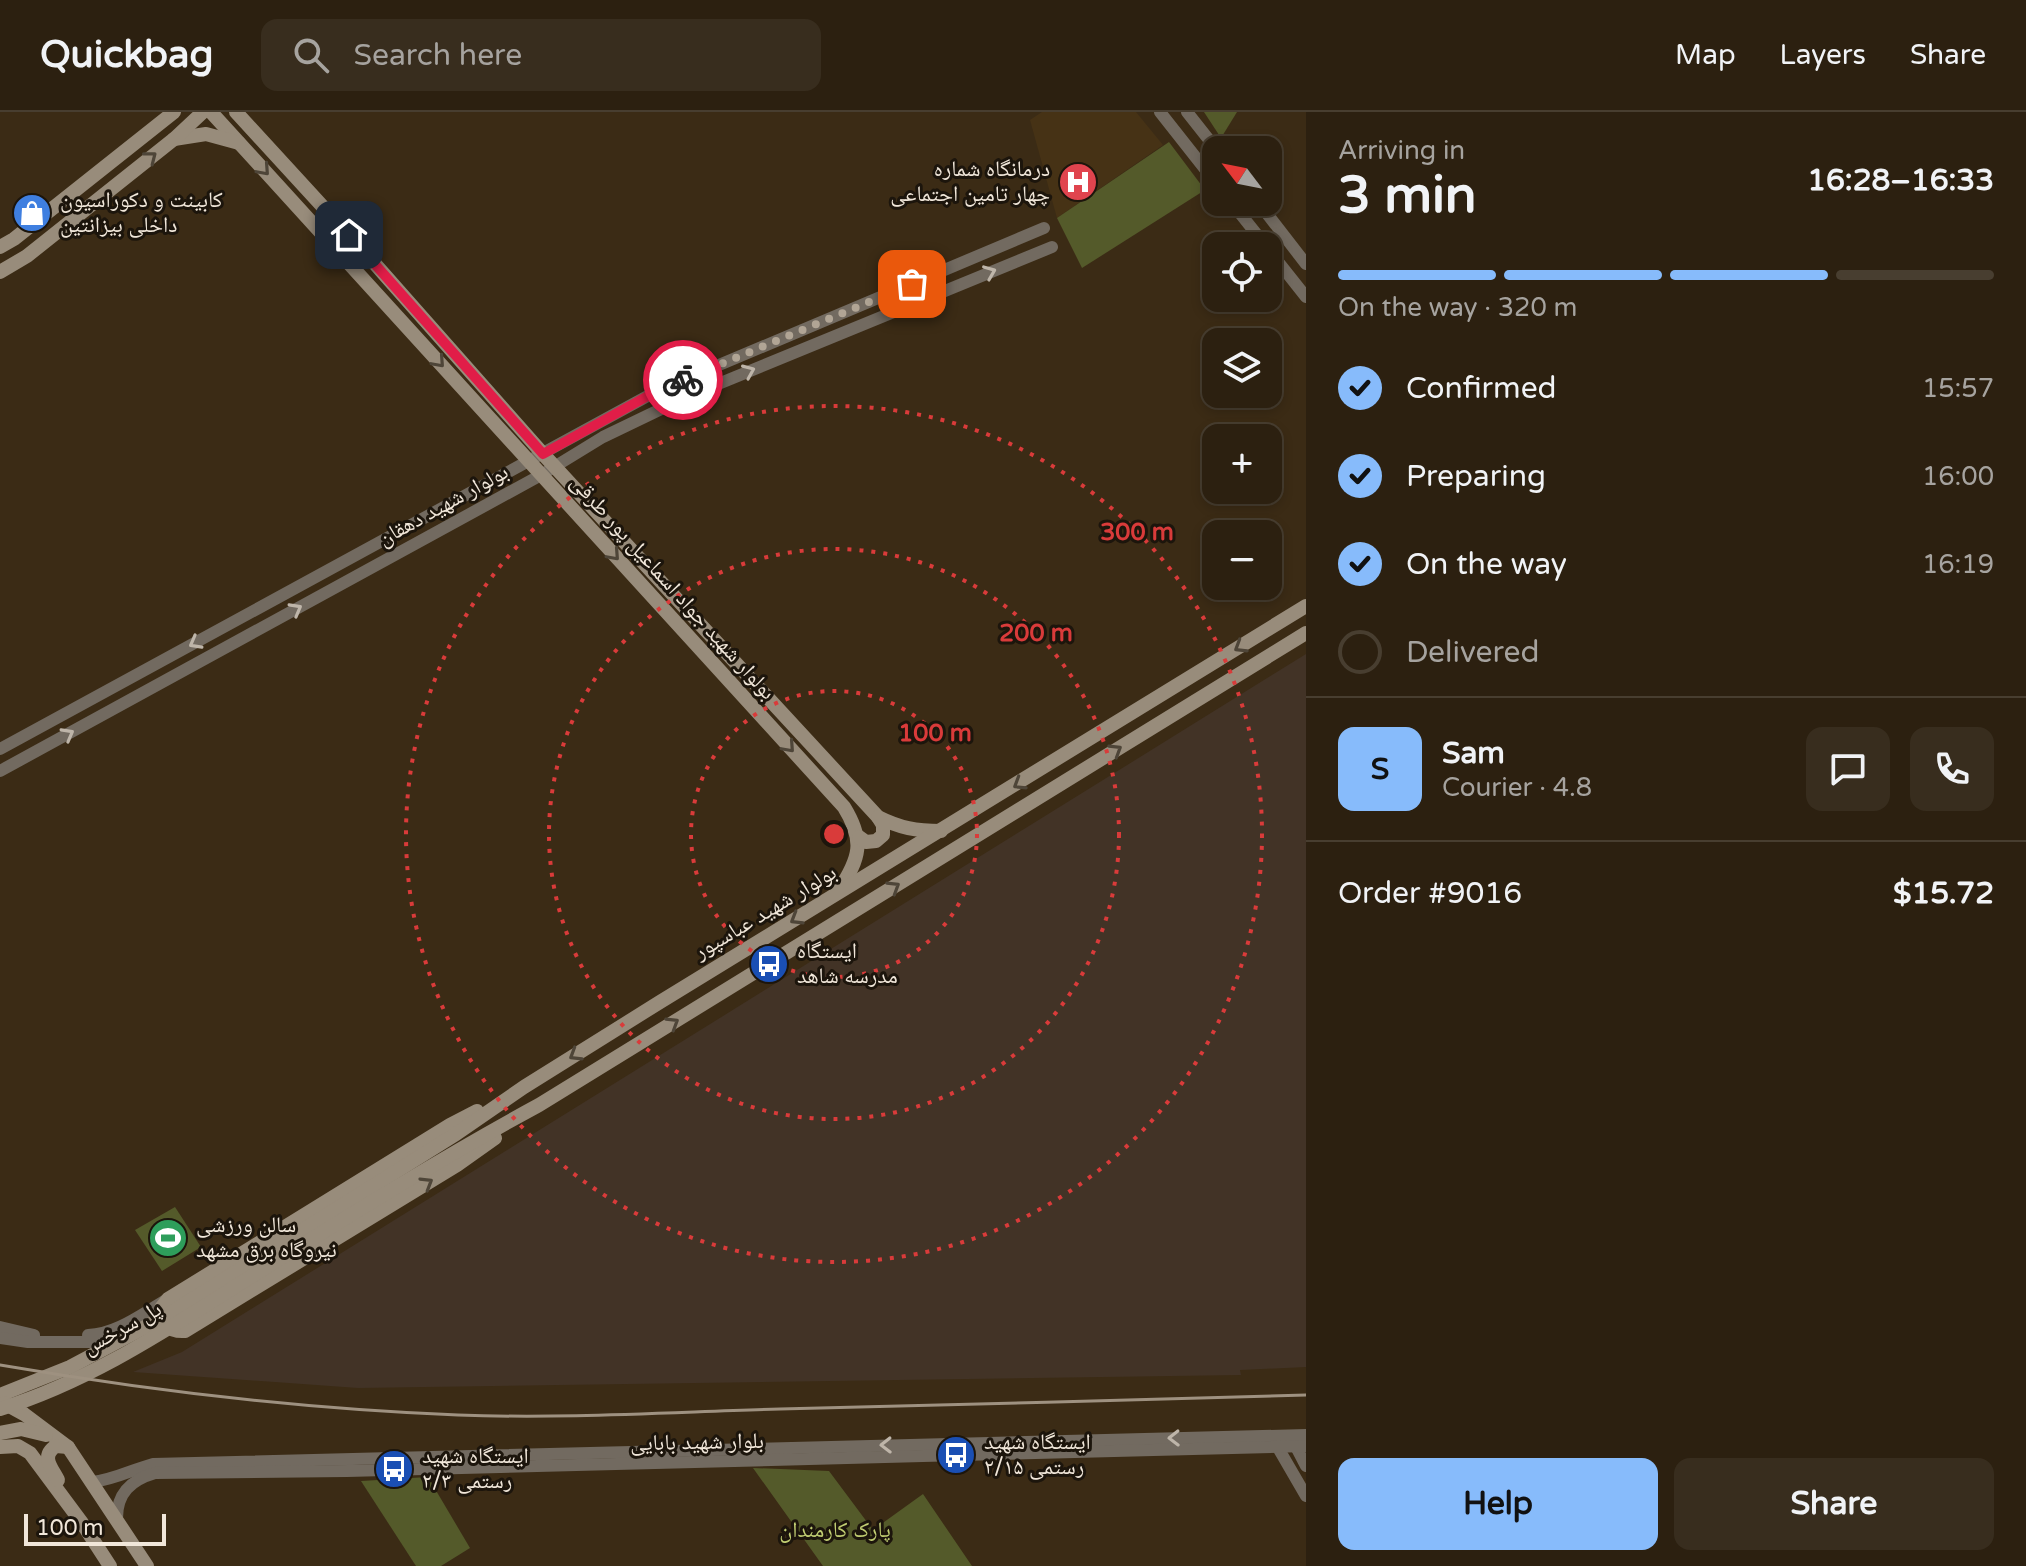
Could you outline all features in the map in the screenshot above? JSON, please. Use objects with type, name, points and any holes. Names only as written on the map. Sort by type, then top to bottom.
[{"type":"main road","points":[[0,272],[27,256],[174,139],[203,112]]},
{"type":"main road","name":"بولوار شهید جواد اسماعیل پور طرقی","points":[[211,112],[536,458],[554,466],[878,817],[899,828],[944,831]]},
{"type":"main road","name":"بولوار شهید جواد اسماعیل پور طرقی","points":[[236,112],[536,458],[541,475],[844,807],[859,837]]},
{"type":"main road","points":[[0,247],[112,162],[167,115]]},
{"type":"main road","points":[[174,139],[206,134],[239,143]]},
{"type":"main road","points":[[112,162],[122,167],[125,178]]},
{"type":"main road","name":"بولوار شهید عباسپور","points":[[254,1266],[524,1087],[1306,606]]},
{"type":"main road","name":"بولوار شهید عباسپور","points":[[254,1266],[539,1105],[1306,633]]},
{"type":"main road","points":[[859,837],[866,842],[876,841],[883,835],[883,825],[878,817]]},
{"type":"main road","points":[[836,894],[857,858],[859,837]]},
{"type":"main road","points":[[524,1087],[450,1125],[168,1299],[161,1308],[162,1320],[171,1330],[185,1331],[457,1165],[539,1105]]},
{"type":"main road","name":"پل سرخس","points":[[0,1398],[98,1354],[254,1266]]},
{"type":"main road","name":"پل سرخس","points":[[0,1409],[74,1379],[138,1348],[254,1266]]},
{"type":"main road","points":[[0,1398],[68,1447],[147,1566]]},
{"type":"main road","points":[[0,1433],[21,1429],[54,1437]]},
{"type":"main road","points":[[0,1447],[18,1446],[30,1453],[110,1566]]},
{"type":"main road","points":[[68,1447],[51,1449],[47,1460],[82,1523]]},
{"type":"street","points":[[1160,112],[1202,165]]},
{"type":"street","points":[[1187,112],[1206,136]]},
{"type":"street","points":[[1242,216],[1255,232]]},
{"type":"street","points":[[1269,216],[1306,264]]},
{"type":"street","name":"بولوار شهید دهقان","points":[[0,749],[655,392],[1044,228]]},
{"type":"street","name":"بولوار شهید دهقان","points":[[0,771],[541,475],[603,437],[684,398],[1052,247]]},
{"type":"street","points":[[1282,266],[1306,297]]},
{"type":"street","points":[[0,1327],[28,1334],[101,1334],[168,1299]]},
{"type":"street","points":[[0,1338],[28,1342],[141,1342],[168,1338],[185,1331]]},
{"type":"street","name":"بلوار شهید بابایی","points":[[117,1518],[117,1504],[124,1491],[136,1479],[155,1473],[347,1471],[1290,1442],[1306,1435]]},
{"type":"street","points":[[1290,1442],[1306,1466]]},
{"type":"street","points":[[1290,1442],[1306,1496]]},
{"type":"street","name":"بلوار شهید بابایی","points":[[93,1482],[115,1479],[130,1470],[153,1464],[1290,1442]]},
{"type":"shaded area","name":"درمانگاه شماره چهار تامین اجتماعی","points":[[1042,112],[1136,112],[1163,145],[1057,218],[1030,120]]},
{"type":"shaded area","points":[[1306,654],[1306,1367],[1240,1370],[1241,1375],[358,1388],[133,1372],[182,1352]]},
{"type":"green space","points":[[1204,112],[1237,112],[1222,136]]},
{"type":"green space","points":[[1169,142],[1202,186],[1202,192],[1082,268],[1057,218]]},
{"type":"green space","name":"سالن ورزشی نیروگاه برق مشهد","points":[[175,1207],[201,1247],[162,1271],[135,1230]]},
{"type":"green space","name":"پارک کارمندان","points":[[753,1468],[829,1471],[873,1530],[923,1494],[972,1566],[823,1566]]},
{"type":"green space","points":[[428,1477],[470,1548],[441,1566],[416,1566],[361,1481]]},
{"type":"railway","points":[[0,1365],[171,1391],[285,1403],[498,1416],[1306,1395]]},
{"type":"way so far","points":[[683,380],[912,284]]},
{"type":"place","name":"درمانگاه شماره چهار تامین اجتماعی","points":[[1078,182]]},
{"type":"place","name":"کابینت و دکوراسیون داخلی بیزانتین","points":[[32,213]]},
{"type":"place","name":"ایستگاه مدرسه شاهد","points":[[769,964]]},
{"type":"place","name":"سالن ورزشی نیروگاه برق مشهد","points":[[168,1238]]},
{"type":"place","name":"ایستگاه شهید رستمی ۲/۱۵","points":[[956,1455]]},
{"type":"place","name":"ایستگاه شهید رستمی ۲/۳","points":[[394,1469]]},
{"type":"route","points":[[349,235],[543,454],[598,422],[683,380]]}]
